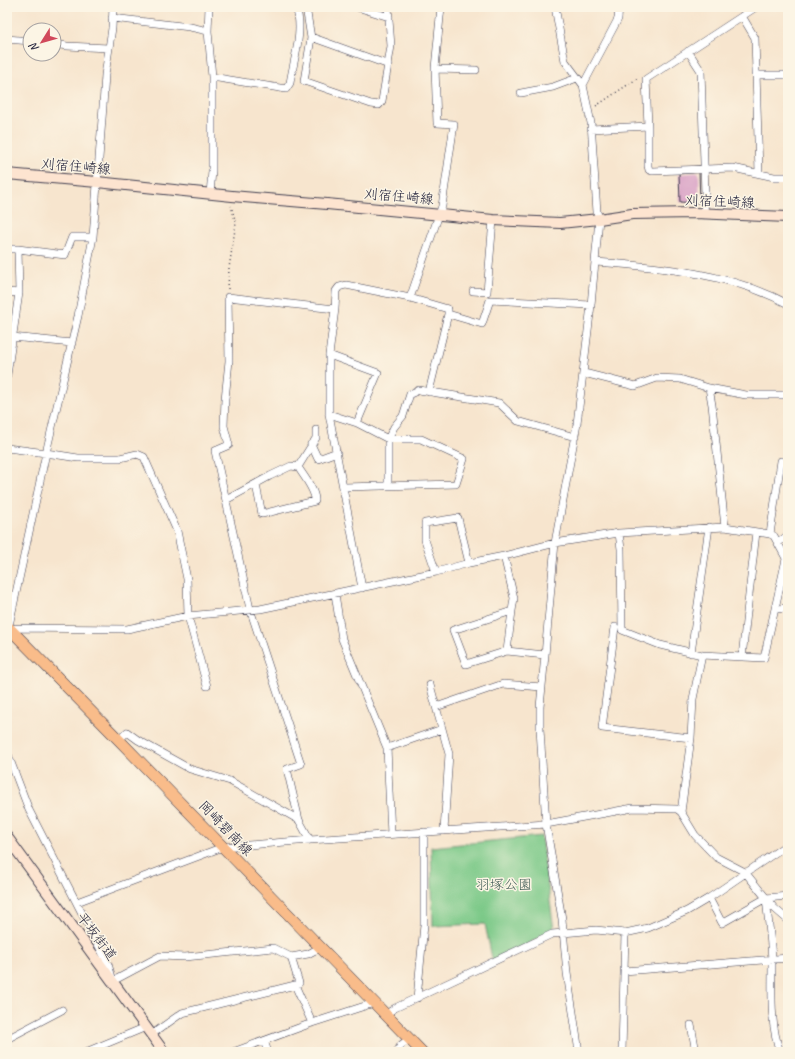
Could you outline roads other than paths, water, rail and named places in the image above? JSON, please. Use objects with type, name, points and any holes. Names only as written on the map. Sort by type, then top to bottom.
[{"type":"main road","name":"刈宿住崎線","points":[[7,174],[493,220],[560,223],[632,214],[704,214],[788,217]]},
{"type":"main road","name":"岡崎碧南線","points":[[8,630],[119,740],[422,1052]]},
{"type":"main road","name":"平坂街道","points":[[7,837],[164,1052]]},
{"type":"street","points":[[113,7],[112,28],[105,75],[93,237],[72,343],[46,452],[8,630],[127,629],[188,616],[260,609],[436,572],[555,543],[619,533],[725,527],[770,534],[774,536],[778,542],[787,561],[764,658],[702,656],[660,645],[607,623]]},
{"type":"street","points":[[209,7],[208,31],[212,77],[212,171],[210,194]]},
{"type":"street","points":[[212,77],[286,89],[290,83],[299,34],[300,24],[296,7]]},
{"type":"street","points":[[306,7],[311,37],[304,81],[370,104],[379,105],[382,101],[391,46],[388,7]]},
{"type":"street","points":[[357,7],[388,17]]},
{"type":"street","points":[[410,298],[440,214],[454,124],[437,123],[435,69],[441,7]]},
{"type":"street","points":[[555,7],[565,61],[583,86],[591,129],[597,212],[599,219],[584,373],[575,437],[555,543],[546,655],[540,707],[546,824],[563,933],[567,973],[580,1052]]},
{"type":"street","points":[[583,86],[618,19],[618,7]]},
{"type":"street","points":[[756,7],[649,76],[646,80],[649,170],[733,168],[774,177],[788,177]]},
{"type":"street","points":[[742,16],[755,38],[759,173]]},
{"type":"street","points":[[112,18],[208,31]]},
{"type":"street","points":[[311,37],[389,65]]},
{"type":"street","points":[[7,39],[22,40]]},
{"type":"street","points":[[62,45],[108,48]]},
{"type":"street","points":[[688,51],[701,71],[704,214]]},
{"type":"street","points":[[435,69],[476,70]]},
{"type":"street","points":[[756,75],[788,75]]},
{"type":"street","points":[[521,93],[553,87],[577,78]]},
{"type":"street","points":[[591,129],[648,126]]},
{"type":"street","points":[[473,291],[487,292],[493,220]]},
{"type":"street","points":[[7,249],[65,255],[72,237],[93,237]]},
{"type":"street","points":[[7,375],[19,293],[18,249]]},
{"type":"street","points":[[596,262],[658,267],[743,284],[771,295],[788,304]]},
{"type":"street","points":[[362,588],[329,414],[329,355],[336,291],[339,287],[346,284],[410,298],[448,309],[429,392]]},
{"type":"street","points":[[7,292],[19,293]]},
{"type":"street","points":[[310,840],[299,820],[287,770],[301,764],[250,609],[215,451],[230,445],[224,426],[229,361],[228,297],[335,309]]},
{"type":"street","points":[[448,314],[482,324],[490,300],[591,305]]},
{"type":"street","points":[[12,337],[72,343]]},
{"type":"street","points":[[329,355],[378,372],[357,423]]},
{"type":"street","points":[[584,373],[635,386],[657,378],[680,379],[709,388],[746,395],[788,395]]},
{"type":"street","points":[[709,388],[725,527]]},
{"type":"street","points":[[388,485],[388,439],[394,427],[403,416],[410,394],[419,390],[499,403],[518,420],[575,437]]},
{"type":"street","points":[[329,414],[357,423],[388,439],[421,439],[464,460],[456,484],[344,487]]},
{"type":"street","points":[[298,467],[316,438],[316,430]]},
{"type":"street","points":[[311,444],[318,459],[337,452]]},
{"type":"street","points":[[7,448],[46,452],[78,458],[120,458],[137,454],[144,457],[177,530],[187,579],[188,616],[207,686]]},
{"type":"street","points":[[770,534],[781,461]]},
{"type":"street","points":[[226,500],[291,466],[298,467],[310,486],[316,501],[262,514],[256,485]]},
{"type":"street","points":[[436,572],[425,540],[425,523],[458,518],[469,563]]},
{"type":"street","points":[[691,653],[709,527]]},
{"type":"street","points":[[742,657],[756,532]]},
{"type":"street","points":[[619,533],[621,549],[619,628],[602,728],[691,738]]},
{"type":"street","points":[[778,542],[788,535]]},
{"type":"street","points":[[504,556],[514,598],[507,651]]},
{"type":"street","points":[[335,594],[342,639],[387,748],[391,834]]},
{"type":"street","points":[[776,608],[788,608]]},
{"type":"street","points":[[512,611],[453,630],[466,664],[507,651],[546,655]]},
{"type":"street","points":[[681,812],[691,738],[694,698],[702,656]]},
{"type":"street","points":[[436,707],[503,684],[542,687]]},
{"type":"street","points":[[430,686],[449,754],[444,831]]},
{"type":"street","points":[[387,748],[442,729]]},
{"type":"street","points":[[119,740],[128,732],[138,740],[190,769],[230,782],[299,820]]},
{"type":"street","points":[[7,752],[29,810],[108,964],[113,981],[160,956],[186,957],[273,948],[291,957],[308,954],[321,947]]},
{"type":"street","points":[[77,902],[223,847],[546,824],[633,808],[676,809],[681,812],[695,835],[716,857],[745,872],[774,908],[788,920]]},
{"type":"street","points":[[417,998],[424,925],[424,832]]},
{"type":"street","points":[[385,1015],[395,1008],[552,934],[596,930],[625,933],[648,928],[687,911],[709,898],[788,844]]},
{"type":"street","points":[[709,898],[722,923],[766,898],[788,896]]},
{"type":"street","points":[[766,898],[771,960],[771,990],[774,1031],[780,1052]]},
{"type":"street","points":[[622,1052],[625,933]]},
{"type":"street","points":[[86,1052],[148,1031],[182,1013],[295,985],[299,983],[291,957]]},
{"type":"street","points":[[624,971],[788,958]]},
{"type":"street","points":[[295,985],[312,1023]]},
{"type":"street","points":[[234,1052],[243,1047],[374,1003]]},
{"type":"street","points":[[7,1039],[62,1010]]},
{"type":"street","points":[[691,1025],[696,1052]]},
{"type":"street","points":[[397,1052],[401,1045],[409,1039]]},
{"type":"street","points":[[264,1041],[268,1052]]},
{"type":"park label","name":"羽塚公園","points":[[504,884]]}]
